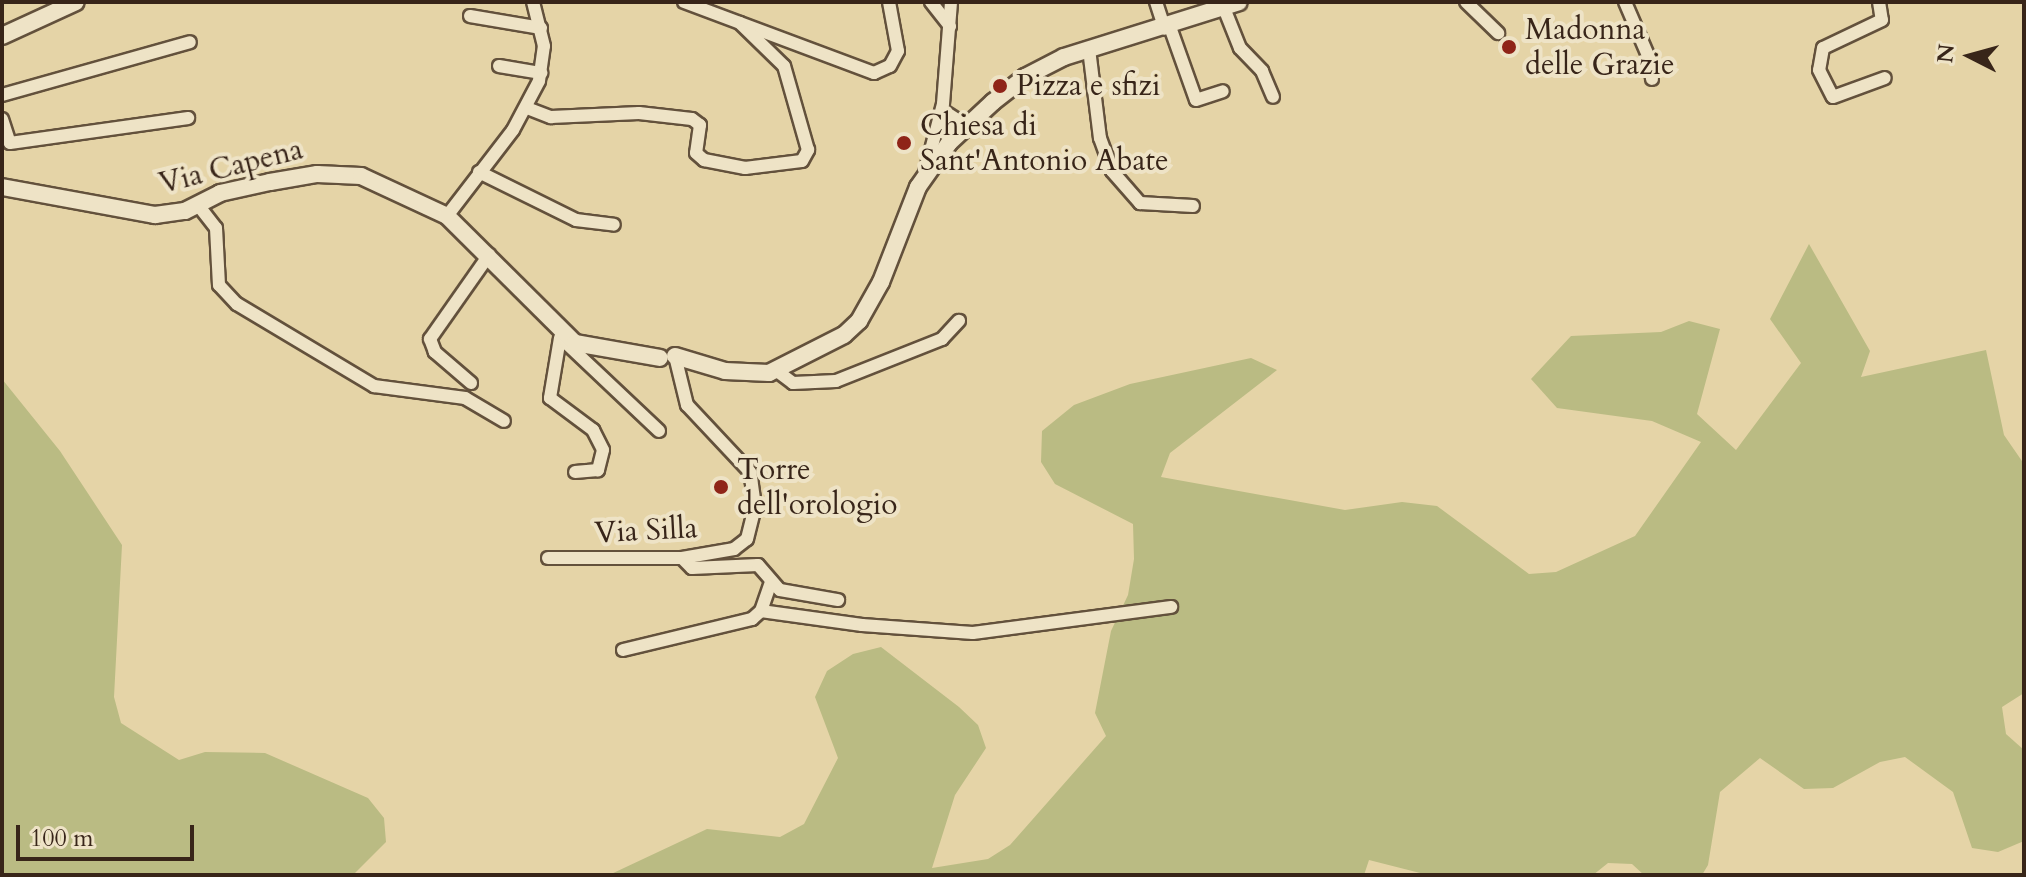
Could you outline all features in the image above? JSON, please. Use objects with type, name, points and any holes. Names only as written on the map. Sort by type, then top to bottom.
[{"type":"main road","points":[[2,36],[76,2]]},
{"type":"main road","points":[[561,335],[593,349],[672,357],[729,372],[777,371],[850,331],[874,295],[923,180],[967,126],[1025,77],[1089,49],[1168,28],[1232,5]]},
{"type":"main road","name":"Via Capena","points":[[2,187],[149,215],[198,205],[220,193],[270,182],[341,174],[380,182],[447,216],[489,255],[561,335]]},
{"type":"street","points":[[447,216],[527,108],[541,73],[541,28],[533,2]]},
{"type":"street","points":[[684,2],[856,71],[877,73],[890,66],[898,51],[889,2]]},
{"type":"street","points":[[1156,2],[1198,105],[1223,91]]},
{"type":"street","points":[[1466,2],[1498,33]]},
{"type":"street","points":[[1625,2],[1650,60],[1652,79]]},
{"type":"street","points":[[1879,2],[1882,20],[1823,48],[1819,70],[1833,97],[1885,78]]},
{"type":"street","points":[[923,180],[942,110],[950,26],[940,3]]},
{"type":"street","points":[[1232,5],[1240,48],[1262,71],[1273,97]]},
{"type":"street","points":[[470,16],[541,28]]},
{"type":"street","points":[[527,108],[551,117],[639,113],[692,119],[700,125],[696,153],[704,160],[738,168],[802,161],[808,150],[784,66],[740,23]]},
{"type":"street","points":[[2,95],[190,42]]},
{"type":"street","points":[[1089,49],[1100,138],[1112,171],[1140,203],[1193,206]]},
{"type":"street","points":[[499,66],[541,73]]},
{"type":"street","points":[[942,110],[967,126]]},
{"type":"street","points":[[2,119],[10,143],[188,118]]},
{"type":"street","points":[[479,172],[576,220],[614,225]]},
{"type":"street","points":[[198,205],[216,228],[219,285],[237,304],[374,386],[459,397],[504,421]]},
{"type":"street","points":[[471,383],[435,352],[430,339],[489,255]]},
{"type":"street","points":[[777,371],[793,383],[836,381],[942,339],[959,321]]},
{"type":"street","points":[[561,335],[659,431]]},
{"type":"street","points":[[561,335],[550,398],[593,430],[603,450],[598,470],[575,472]]},
{"type":"street","name":"Via Silla","points":[[548,558],[682,558],[744,543],[753,520],[752,477],[696,417],[682,394],[672,357]]},
{"type":"street","points":[[682,558],[692,568],[758,565],[771,582],[789,593],[838,600]]},
{"type":"street","points":[[623,650],[745,622],[761,611],[771,582]]},
{"type":"street","points":[[761,611],[862,625],[973,633],[1171,607]]},
{"type":"green space","points":[[1809,244],[1870,351],[1861,377],[1986,350],[2004,435],[2024,464],[2024,693],[2002,707],[2006,734],[2024,750],[2024,841],[1998,852],[1972,848],[1953,792],[1905,757],[1880,762],[1833,788],[1804,789],[1760,758],[1720,792],[1708,865],[1702,875],[1644,875],[1632,864],[1608,863],[1593,875],[1428,875],[1369,860],[1364,875],[609,875],[707,829],[780,837],[804,824],[838,758],[815,697],[827,671],[853,654],[881,647],[978,725],[986,748],[955,795],[932,868],[988,859],[1010,845],[1106,736],[1095,713],[1111,631],[1128,595],[1134,559],[1133,524],[1055,484],[1041,462],[1042,431],[1074,405],[1130,384],[1251,358],[1277,370],[1170,453],[1161,477],[1345,510],[1402,502],[1437,506],[1529,574],[1556,572],[1635,536],[1701,442],[1652,421],[1557,408],[1531,379],[1571,336],[1661,332],[1689,321],[1720,329],[1697,414],[1736,450],[1801,363],[1770,319]]},
{"type":"green space","points":[[2,379],[60,451],[122,545],[114,697],[121,723],[179,760],[205,752],[265,753],[368,798],[384,818],[386,842],[353,875],[2,875]]},
{"type":"place","name":"Madonna delle Grazie","points":[[1509,47]]},
{"type":"place","name":"Pizza e sfizi","points":[[1000,86]]},
{"type":"place","name":"Chiesa di Sant'Antonio Abate","points":[[904,143]]},
{"type":"place","name":"Torre dell'orologio","points":[[721,487]]}]
